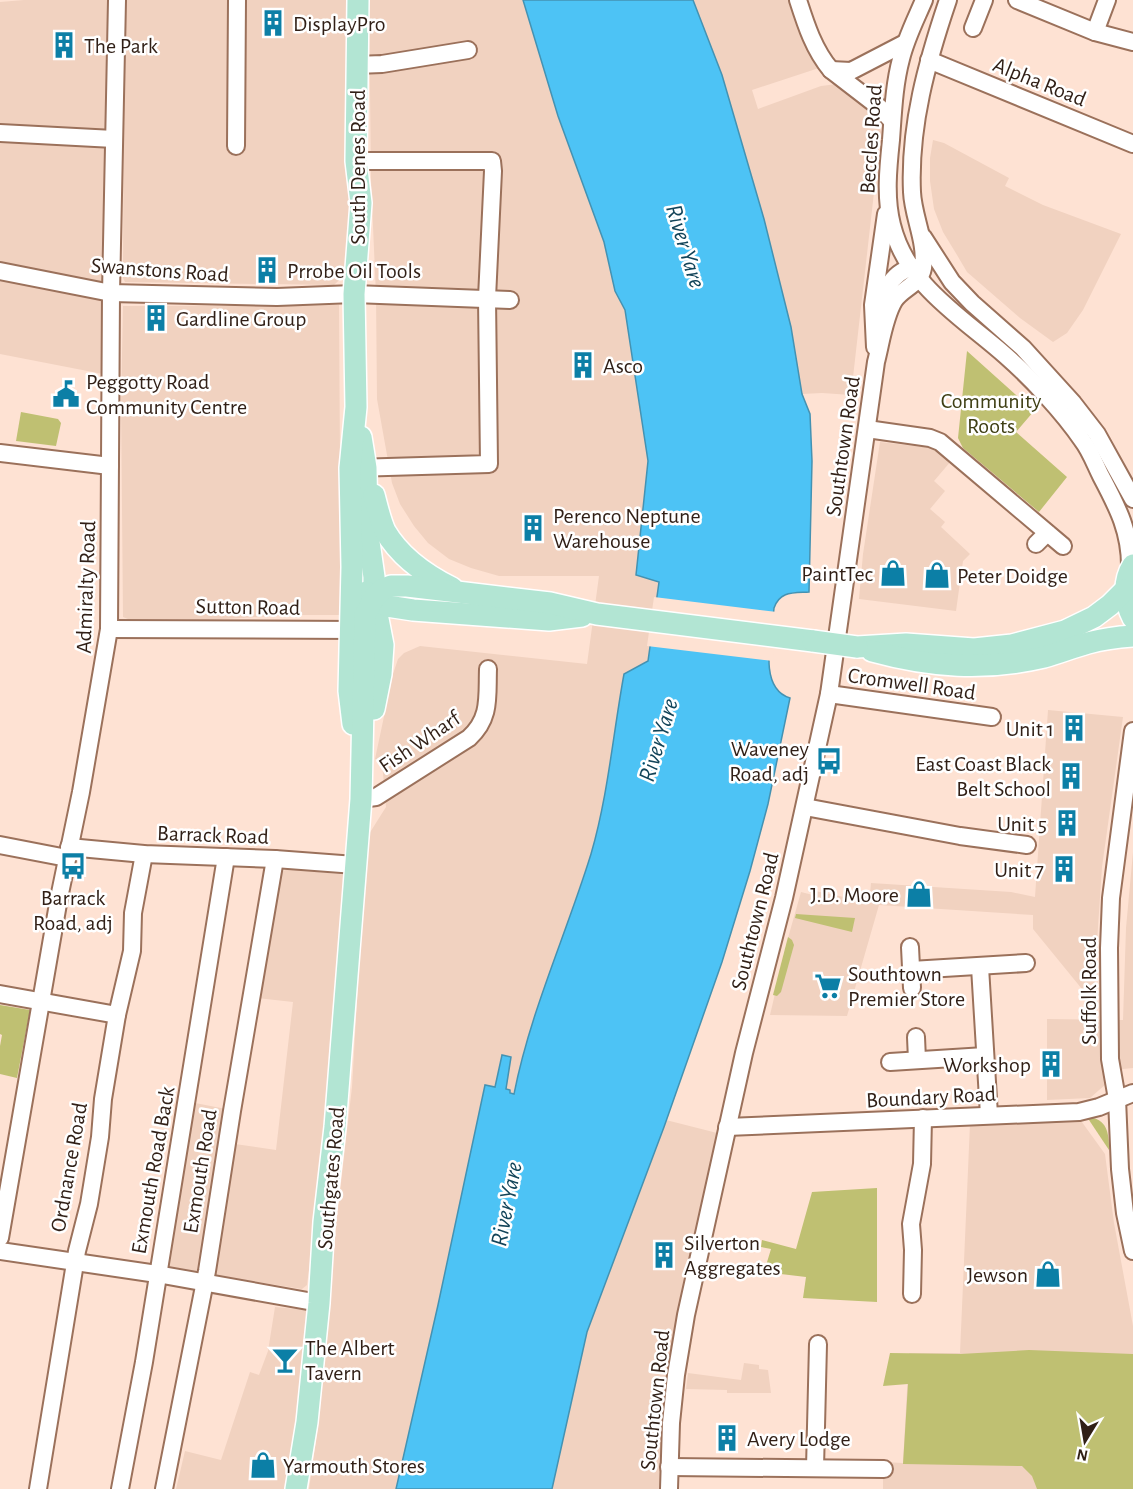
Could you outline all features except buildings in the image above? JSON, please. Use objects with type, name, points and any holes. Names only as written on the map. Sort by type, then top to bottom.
[{"type":"main road","name":"South Denes Road","points":[[355,865],[361,791],[381,674],[372,631],[352,567],[358,468],[354,294],[360,203],[356,161],[358,0]]},
{"type":"main road","name":"South Denes Road","points":[[358,468],[374,577],[372,631],[349,691],[361,791]]},
{"type":"main road","points":[[358,468],[386,532],[403,555],[439,581],[461,593]]},
{"type":"main road","name":"South Denes Road","points":[[352,567],[358,584],[374,598]]},
{"type":"main road","points":[[1129,575],[1127,603],[1133,618]]},
{"type":"main road","points":[[857,647],[906,644],[974,649],[1012,645],[1065,631],[1110,605],[1129,575]]},
{"type":"main road","points":[[597,614],[549,620],[413,610],[387,606],[374,598],[383,589],[392,586],[407,586],[550,603],[597,614],[857,647],[905,660],[974,667],[1015,663],[1102,639],[1133,636]]},
{"type":"main road","points":[[372,631],[395,614],[413,610]]},
{"type":"main road","name":"Southgates Road","points":[[296,1489],[307,1422],[319,1303],[355,865]]},
{"type":"street","name":"Admiralty Road","points":[[0,1238],[109,629],[111,293],[117,0]]},
{"type":"street","points":[[236,146],[237,0]]},
{"type":"street","points":[[798,0],[817,51],[831,70],[879,107],[892,121]]},
{"type":"street","name":"Beccles Road","points":[[924,0],[905,44],[897,77],[892,121],[888,204],[896,238],[938,299],[1007,357],[1037,387],[1083,440],[1126,530],[1130,552],[1129,575]]},
{"type":"street","name":"Beccles Road","points":[[921,234],[912,195],[911,165],[918,110],[929,60],[948,0]]},
{"type":"street","points":[[973,28],[984,0]]},
{"type":"street","points":[[1017,0],[1095,32],[1133,42]]},
{"type":"street","points":[[1095,32],[1107,0]]},
{"type":"street","points":[[831,70],[851,71],[905,44]]},
{"type":"street","points":[[356,65],[382,64],[468,50]]},
{"type":"street","name":"Alpha Road","points":[[929,60],[1133,144]]},
{"type":"street","points":[[0,133],[114,139]]},
{"type":"street","points":[[356,161],[492,161],[487,298],[489,464],[358,468]]},
{"type":"street","name":"Southtown Road","points":[[876,362],[873,305],[888,204]]},
{"type":"street","points":[[917,271],[921,234]]},
{"type":"street","points":[[921,234],[952,282],[1023,348],[1073,403],[1097,434],[1133,499]]},
{"type":"street","points":[[875,337],[882,298],[887,286],[903,270],[937,273],[952,282]]},
{"type":"street","name":"Swanstons Road","points":[[0,271],[111,293],[277,297],[354,294],[510,300]]},
{"type":"street","name":"Southtown Road","points":[[669,1489],[676,1375],[686,1315],[727,1127],[784,898],[829,694],[876,362],[890,311],[895,300],[917,271]]},
{"type":"street","points":[[867,429],[930,438],[940,442],[1042,539],[1063,546]]},
{"type":"street","points":[[0,453],[110,466]]},
{"type":"street","name":"Sutton Road","points":[[109,629],[372,631]]},
{"type":"street","name":"Fish Wharf","points":[[361,791],[376,797],[469,738],[484,720],[488,669]]},
{"type":"street","name":"Cromwell Road","points":[[829,694],[990,717]]},
{"type":"street","name":"Suffolk Road","points":[[1133,731],[1111,898],[1109,948],[1110,1059],[1125,1096],[1120,1169],[1125,1213],[1133,1251]]},
{"type":"street","points":[[805,807],[960,836],[1027,845]]},
{"type":"street","name":"Barrack Road","points":[[0,845],[68,852],[275,859],[355,865]]},
{"type":"street","name":"Ordnance Road","points":[[38,1489],[75,1263],[89,1204],[117,1015],[132,951],[133,913],[144,854]]},
{"type":"street","name":"Exmouth Road Back","points":[[120,1489],[142,1373],[226,857]]},
{"type":"street","name":"Exmouth Road","points":[[164,1489],[204,1283],[275,859]]},
{"type":"street","points":[[910,947],[912,988]]},
{"type":"street","points":[[911,970],[1026,963]]},
{"type":"street","points":[[980,967],[989,1116]]},
{"type":"street","points":[[0,994],[117,1015]]},
{"type":"street","points":[[916,1037],[917,1060]]},
{"type":"street","points":[[890,1062],[985,1056]]},
{"type":"street","name":"Boundary Road","points":[[727,1127],[1079,1112],[1099,1107],[1125,1096]]},
{"type":"street","points":[[912,1294],[911,1224],[922,1164],[923,1118]]},
{"type":"street","points":[[0,1251],[157,1274],[319,1303]]},
{"type":"street","points":[[815,1468],[818,1344]]},
{"type":"street","points":[[669,1467],[884,1469]]},
{"type":"shaded area","points":[[111,0],[110,135],[0,129],[0,2]]},
{"type":"shaded area","points":[[124,0],[350,0],[350,267],[349,271],[334,285],[125,282],[123,278]]},
{"type":"shaded area","points":[[369,0],[523,0],[558,116],[604,242],[615,291],[625,310],[648,461],[636,574],[659,582],[648,661],[624,675],[605,798],[591,854],[525,1046],[513,1094],[505,1089],[511,1057],[501,1056],[495,1088],[485,1086],[396,1489],[309,1489],[318,1426],[329,1318],[328,1296],[352,1087],[365,862],[369,834],[386,807],[382,762],[375,759],[393,674],[398,659],[404,653],[420,646],[587,664],[599,576],[499,576],[471,568],[449,559],[428,543],[400,504],[392,483],[377,399]]},
{"type":"shaded area","points":[[693,0],[794,0],[819,68],[752,90],[758,109],[821,86],[837,84],[860,101],[881,131],[851,395],[802,394],[791,327],[764,219],[722,75]]},
{"type":"shaded area","points":[[0,140],[108,146],[105,282],[0,264]]},
{"type":"shaded area","points":[[933,140],[944,143],[1009,178],[1005,186],[1043,205],[1121,234],[1083,310],[1067,333],[1053,342],[1020,318],[967,272],[943,232],[934,209],[930,181]]},
{"type":"shaded area","points":[[0,280],[109,300],[108,375],[0,354]]},
{"type":"shaded area","points":[[339,305],[341,615],[288,615],[209,620],[128,619],[123,617],[121,402],[123,306]]},
{"type":"shaded area","points":[[880,442],[932,448],[951,461],[934,481],[945,491],[930,509],[945,522],[941,527],[970,554],[963,561],[956,611],[859,599],[863,554]]},
{"type":"shaded area","points":[[1048,710],[1123,717],[1102,867],[1095,1005],[1033,929],[1033,915],[879,905],[847,1016],[770,1015],[801,892],[813,895],[815,891],[844,897],[846,890],[870,894],[871,883],[1011,892],[1035,897]]},
{"type":"shaded area","points":[[1133,852],[1133,1068],[1123,1069],[1090,1098],[1047,1100],[1047,1019],[1123,1020],[1126,928]]},
{"type":"shaded area","points":[[289,869],[348,875],[319,1190],[307,1285],[302,1289],[163,1265],[190,1102],[226,1109],[235,1144],[276,1150],[293,1002],[257,998],[280,872]]},
{"type":"shaded area","points":[[1079,1118],[1105,1154],[1114,1223],[1133,1326],[1133,1489],[883,1489],[883,1462],[903,1463],[909,1353],[960,1353],[970,1124]]},
{"type":"shaded area","points":[[666,1120],[725,1135],[686,1315],[669,1489],[552,1489],[587,1332]]},
{"type":"shaded area","points":[[275,1307],[307,1310],[311,1313],[288,1489],[176,1489],[185,1451],[221,1460],[250,1372],[259,1375],[268,1351]]},
{"type":"shaded area","points":[[744,1363],[759,1365],[759,1369],[768,1370],[771,1393],[727,1393],[727,1390],[686,1389],[688,1373],[741,1380]]},
{"type":"green space","name":"Community Roots","points":[[967,351],[1034,411],[1016,432],[1067,477],[1039,512],[963,448],[958,438]]},
{"type":"green space","points":[[21,412],[58,419],[61,423],[56,446],[16,441]]},
{"type":"green space","points":[[796,914],[855,918],[852,932],[795,918]]},
{"type":"green space","points":[[788,937],[794,945],[781,992],[777,996],[773,995]]},
{"type":"green space","points":[[0,1005],[30,1010],[17,1078],[0,1074],[2,1035],[0,1034]]},
{"type":"green space","points":[[1087,1117],[1103,1123],[1109,1150]]},
{"type":"green space","points":[[877,1188],[877,1302],[803,1298],[806,1277],[764,1272],[771,1249],[761,1247],[762,1240],[796,1249],[812,1192]]},
{"type":"green space","points":[[1029,1350],[1133,1354],[1133,1489],[1037,1489],[1032,1476],[1022,1466],[903,1464],[908,1384],[883,1386],[890,1353],[960,1354]]},
{"type":"water","name":"River Yare","points":[[523,0],[693,0],[722,75],[764,219],[791,327],[802,394],[810,414],[812,461],[809,592],[783,596],[774,608],[769,645],[770,672],[773,683],[780,692],[790,698],[768,804],[722,962],[664,1127],[587,1332],[552,1489],[396,1489],[485,1085],[495,1087],[502,1055],[511,1057],[506,1089],[514,1094],[529,1033],[597,832],[624,674],[648,661],[659,582],[636,575],[648,461],[625,310],[615,291],[604,242],[558,116]]},
{"type":"pier","points":[[654,597],[777,612],[773,661],[647,646]]},
{"type":"place","name":"DisplayPro","points":[[273,23]]},
{"type":"place","name":"The Park","points":[[64,45]]},
{"type":"place","name":"Prrobe Oil Tools","points":[[267,270]]},
{"type":"place","name":"Gardline Group","points":[[156,318]]},
{"type":"place","name":"Asco","points":[[583,365]]},
{"type":"place","name":"Peggotty Road Community Centre","points":[[66,394]]},
{"type":"place","name":"Perenco Neptune Warehouse","points":[[533,528]]},
{"type":"place","name":"PaintTec","points":[[893,573]]},
{"type":"place","name":"Peter Doidge","points":[[937,575]]},
{"type":"place","name":"Unit 1","points":[[1074,728]]},
{"type":"place","name":"Waveney Road, adj","points":[[829,761]]},
{"type":"place","name":"East Coast Black Belt School","points":[[1071,776]]},
{"type":"place","name":"Unit 5","points":[[1067,823]]},
{"type":"place","name":"Barrack Road, adj","points":[[73,866]]},
{"type":"place","name":"Unit 7","points":[[1064,869]]},
{"type":"place","name":"J.D. Moore","points":[[919,894]]},
{"type":"place","name":"Southtown Premier Store","points":[[828,986]]},
{"type":"place","name":"Workshop","points":[[1051,1064]]},
{"type":"place","name":"Silverton Aggregates","points":[[664,1255]]},
{"type":"place","name":"Jewson","points":[[1048,1274]]},
{"type":"place","name":"The Albert Tavern","points":[[285,1360]]},
{"type":"place","name":"Avery Lodge","points":[[727,1438]]},
{"type":"place","name":"Yarmouth Stores","points":[[263,1465]]}]
